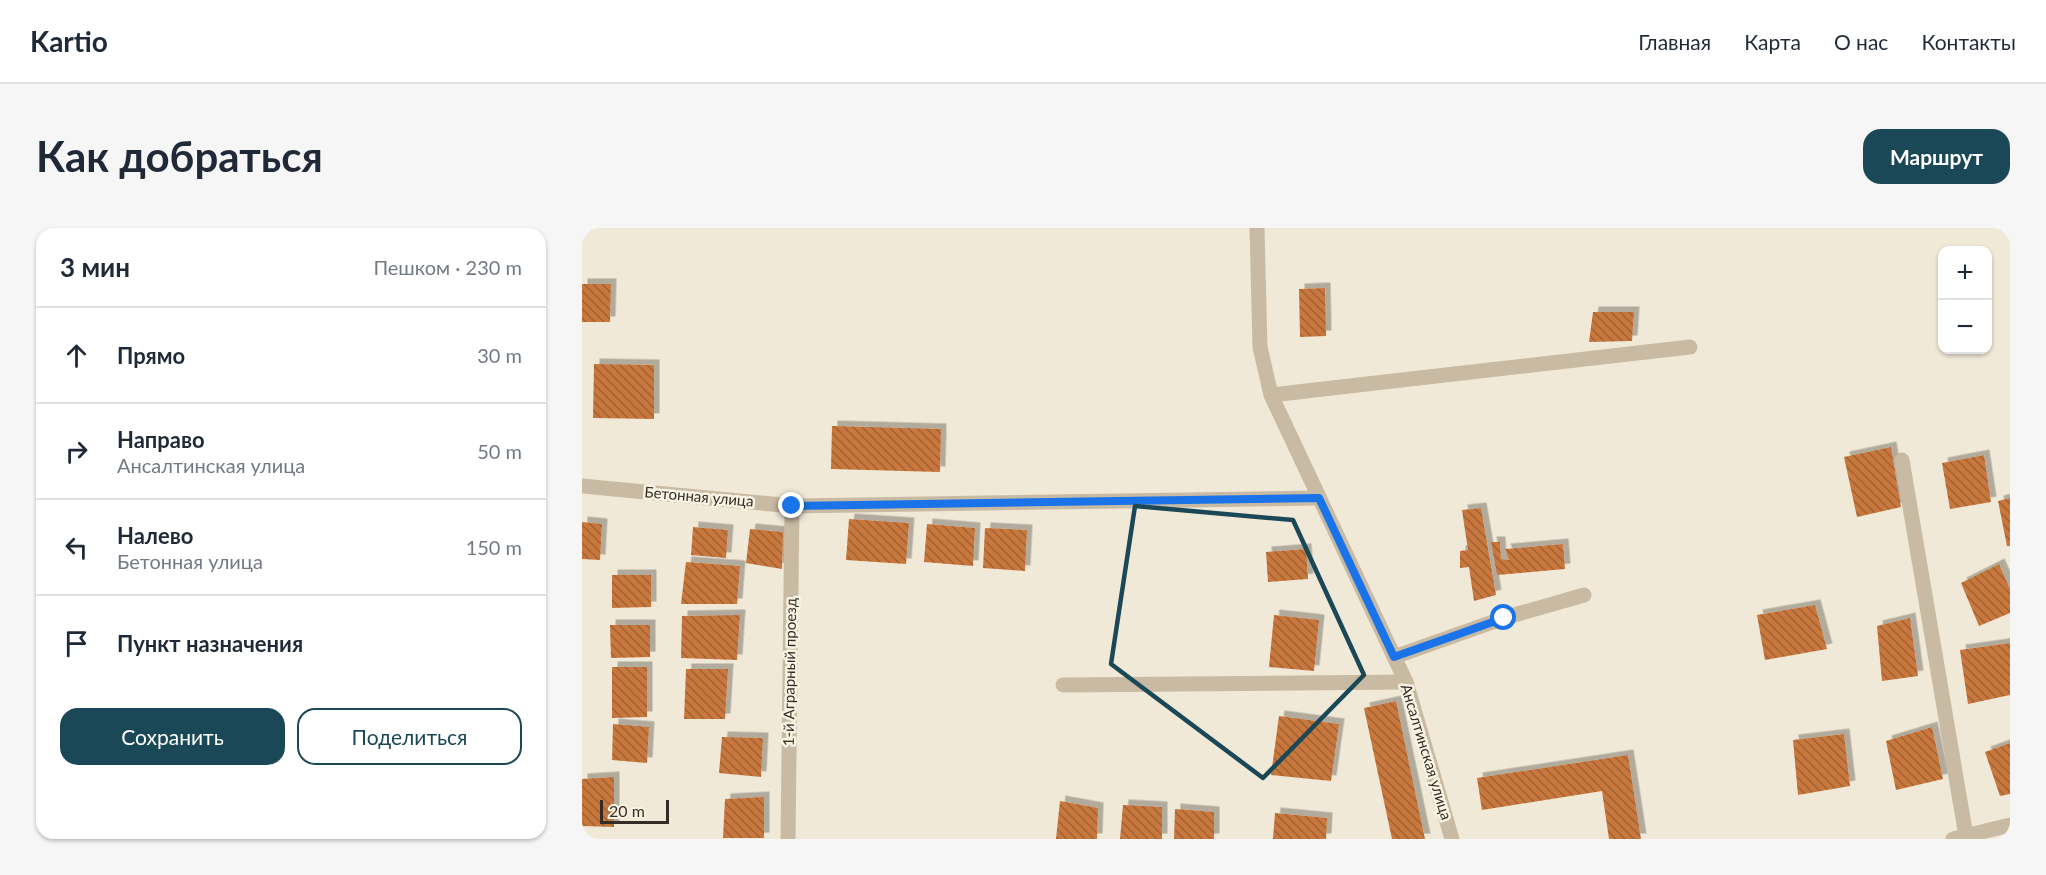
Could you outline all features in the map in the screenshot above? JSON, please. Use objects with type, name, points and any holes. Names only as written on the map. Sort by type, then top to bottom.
[{"type":"street","name":"Ансалтинская улица","points":[[1257,228],[1260,347],[1271,395],[1406,682],[1452,839]]},
{"type":"street","points":[[1271,395],[1690,347]]},
{"type":"street","points":[[1902,460],[1959,838],[2010,825]]},
{"type":"street","name":"Бетонная улица","points":[[582,486],[792,506],[1319,498]]},
{"type":"street","name":"1-й Аграрный проезд","points":[[788,839],[792,506]]},
{"type":"street","points":[[1394,657],[1504,618],[1584,595]]},
{"type":"street","points":[[1063,684],[1406,682]]},
{"type":"highlighted area","points":[[1135,506],[1293,520],[1364,675],[1263,778],[1111,664]]},
{"type":"building","points":[[582,284],[611,284],[610,322],[582,322]]},
{"type":"building","points":[[1325,288],[1326,336],[1300,337],[1299,289]]},
{"type":"building","points":[[1593,312],[1634,312],[1632,341],[1589,342]]},
{"type":"building","points":[[594,364],[654,365],[654,419],[593,418]]},
{"type":"building","points":[[832,426],[941,429],[940,472],[831,469]]},
{"type":"building","points":[[1891,447],[1901,507],[1857,517],[1844,457]]},
{"type":"building","points":[[1984,455],[1991,502],[1950,509],[1942,463]]},
{"type":"building","points":[[2010,498],[2010,546],[2007,546],[1998,501]]},
{"type":"building","points":[[1481,508],[1496,595],[1474,601],[1469,567],[1460,568],[1460,551],[1468,550],[1462,510]]},
{"type":"building","points":[[849,519],[909,523],[906,564],[846,560]]},
{"type":"building","points":[[582,522],[602,524],[600,560],[582,559]]},
{"type":"building","points":[[927,524],[975,528],[973,566],[924,562]]},
{"type":"building","points":[[693,527],[728,530],[726,558],[691,555]]},
{"type":"building","points":[[985,528],[1027,530],[1025,571],[983,568]]},
{"type":"building","points":[[750,529],[783,532],[782,569],[746,563]]},
{"type":"building","points":[[1491,542],[1500,542],[1501,559],[1509,560],[1505,549],[1563,544],[1565,569],[1497,575]]},
{"type":"building","points":[[1306,549],[1308,579],[1268,582],[1266,552]]},
{"type":"building","points":[[686,562],[740,566],[737,604],[681,604]]},
{"type":"building","points":[[1999,564],[2010,589],[2010,613],[1979,626],[1961,583]]},
{"type":"building","points":[[612,575],[651,575],[651,607],[612,608]]},
{"type":"building","points":[[1815,605],[1827,649],[1765,660],[1757,615]]},
{"type":"building","points":[[740,615],[737,660],[681,658],[682,616]]},
{"type":"building","points":[[1274,615],[1319,620],[1314,671],[1269,667]]},
{"type":"building","points":[[1910,618],[1918,676],[1882,681],[1877,626]]},
{"type":"building","points":[[610,625],[650,625],[650,657],[611,658]]},
{"type":"building","points":[[2010,643],[2010,695],[1968,704],[1960,650]]},
{"type":"building","points":[[612,667],[647,667],[647,717],[612,718]]},
{"type":"building","points":[[686,669],[728,669],[725,719],[684,719]]},
{"type":"building","points":[[1396,701],[1425,839],[1392,839],[1364,708]]},
{"type":"building","points":[[1279,716],[1339,724],[1331,781],[1271,775]]},
{"type":"building","points":[[613,724],[649,727],[647,763],[612,760]]},
{"type":"building","points":[[1932,727],[1943,779],[1896,790],[1886,741]]},
{"type":"building","points":[[1844,734],[1850,786],[1798,795],[1793,740]]},
{"type":"building","points":[[722,737],[763,738],[761,777],[719,773]]},
{"type":"building","points":[[2010,743],[2010,794],[2000,796],[1985,752]]},
{"type":"building","points":[[1628,755],[1641,839],[1609,839],[1602,791],[1482,810],[1477,778]]},
{"type":"building","points":[[614,777],[614,827],[582,826],[582,779]]},
{"type":"building","points":[[764,797],[764,838],[723,838],[725,799]]},
{"type":"building","points":[[1060,801],[1098,808],[1097,839],[1056,839]]},
{"type":"building","points":[[1123,805],[1162,807],[1162,839],[1120,839]]},
{"type":"building","points":[[1175,809],[1214,812],[1214,839],[1174,839]]},
{"type":"building","points":[[1275,813],[1327,818],[1326,839],[1273,839]]},
{"type":"route","points":[[792,506],[1319,498],[1394,657],[1504,618]]}]
